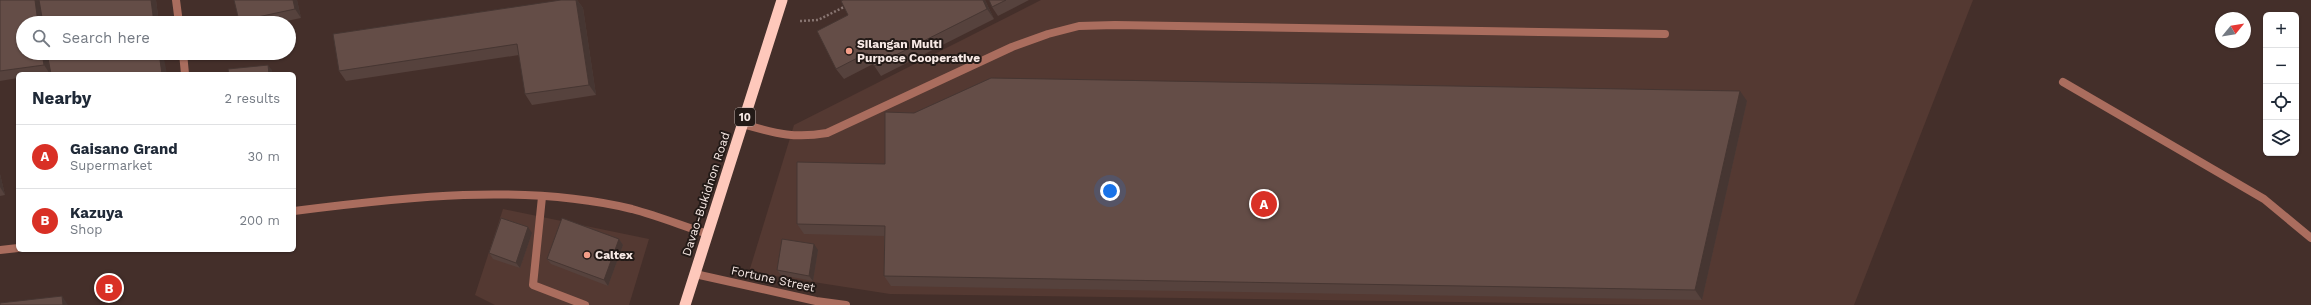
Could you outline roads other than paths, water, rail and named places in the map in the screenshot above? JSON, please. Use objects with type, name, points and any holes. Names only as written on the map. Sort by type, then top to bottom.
[{"type":"highway","name":"Davao-Bukidnon Road","points":[[685,305],[782,0]]},
{"type":"street","points":[[176,0],[178,16]]},
{"type":"street","points":[[742,124],[786,136],[806,137],[827,133],[1012,46],[1048,34],[1079,26],[1138,25],[1665,34]]},
{"type":"street","points":[[184,60],[185,72]]},
{"type":"street","points":[[2063,82],[2264,199],[2311,238]]},
{"type":"street","points":[[296,211],[392,199],[477,195],[560,197],[632,209],[708,234]]},
{"type":"street","points":[[542,197],[533,285],[585,305]]},
{"type":"street","points":[[0,250],[16,248]]},
{"type":"street","name":"Fortune Street","points":[[695,274],[846,305]]},
{"type":"place","name":"Silangan Multi Purpose Cooperative","points":[[849,51]]},
{"type":"place","name":"Gaisano Grand","points":[[1264,204]]},
{"type":"place","name":"Caltex","points":[[587,255]]},
{"type":"place","name":"Kazuya","points":[[109,288]]}]
